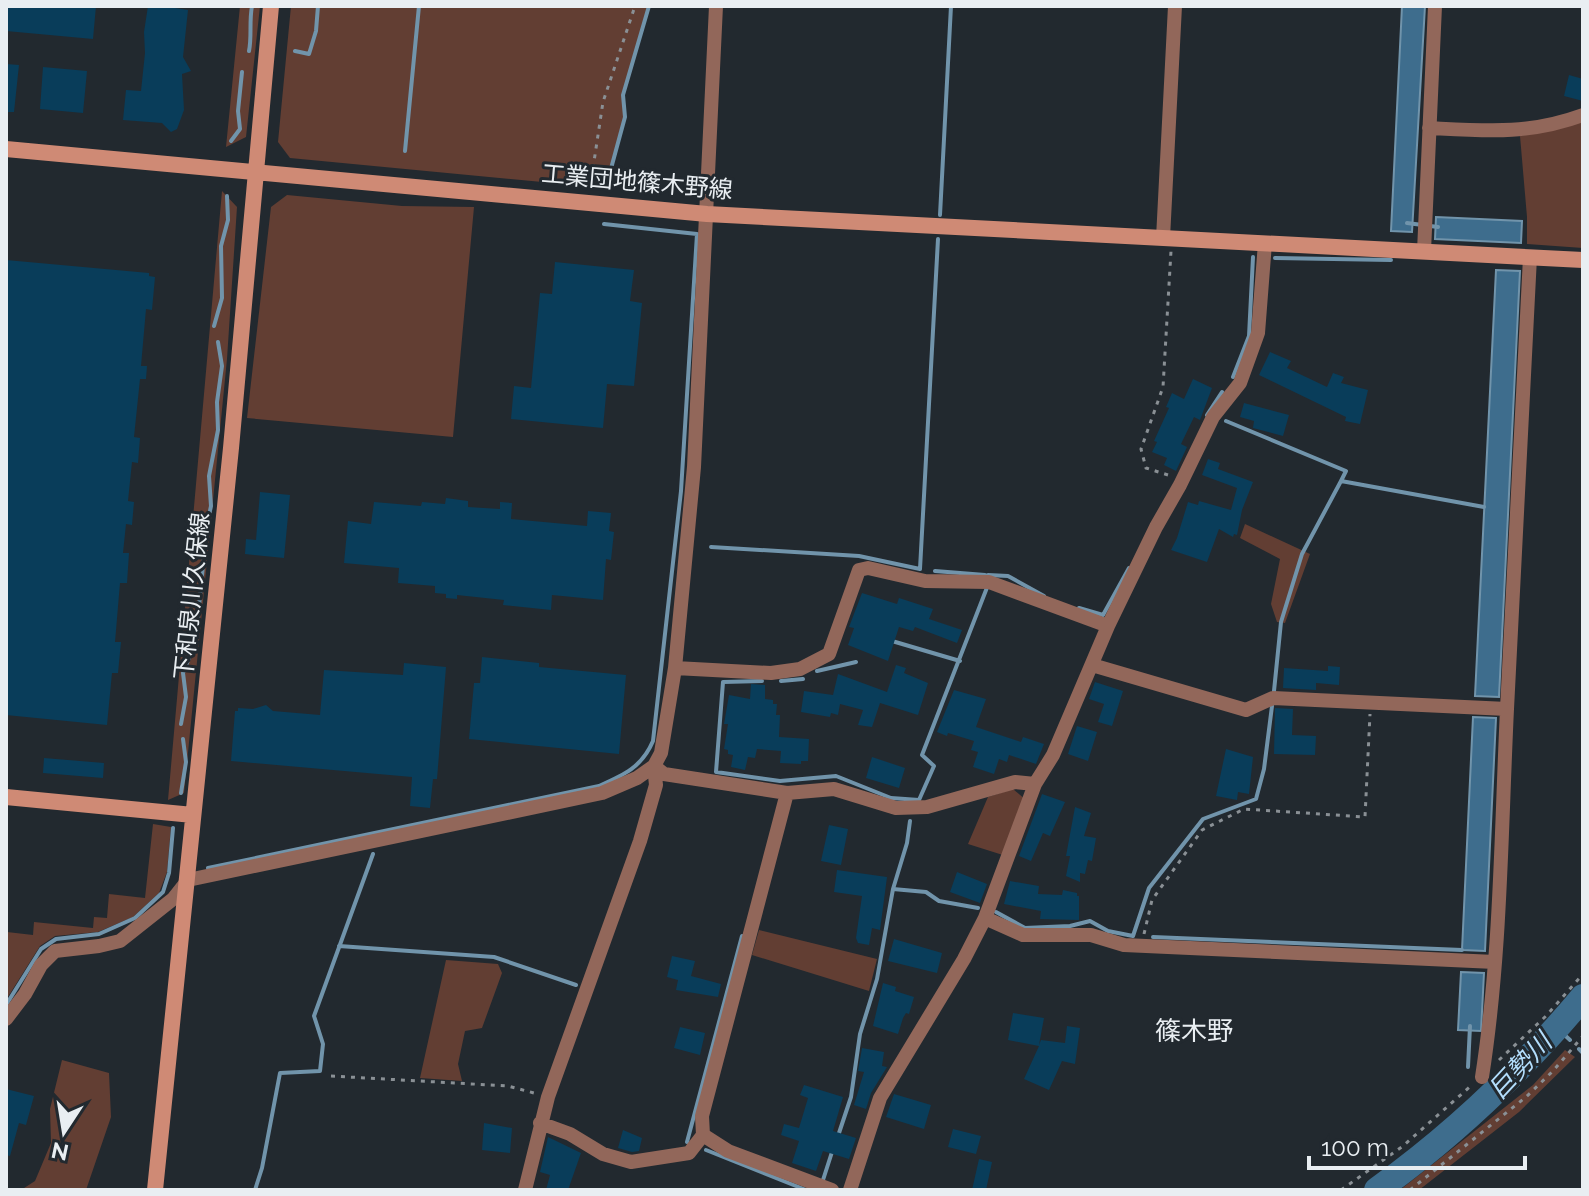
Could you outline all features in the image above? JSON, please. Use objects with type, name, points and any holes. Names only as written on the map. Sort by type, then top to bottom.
[{"type":"street","name":"下和泉川久保線","points":[[155,1190],[229,463],[271,6]]},
{"type":"street","points":[[6,1019],[41,965],[55,951],[120,941],[173,899],[188,880],[602,793],[637,778],[654,766],[661,753],[675,668],[694,467],[716,6]]},
{"type":"street","points":[[1168,238],[1175,6]]},
{"type":"street","points":[[1424,251],[1435,6]]},
{"type":"street","points":[[1429,128],[1513,132],[1560,124],[1583,115]]},
{"type":"street","name":"工業団地篠木野線","points":[[6,149],[707,214],[1583,260]]},
{"type":"street","points":[[850,1190],[880,1098],[964,959],[985,918],[1035,784],[1053,755],[1108,626],[1213,417],[1240,383],[1258,333],[1265,243]]},
{"type":"street","points":[[1482,1077],[1495,962],[1530,257]]},
{"type":"street","points":[[675,668],[771,673],[800,669],[829,654],[859,570],[868,568],[925,581],[989,582],[1006,586],[1049,607],[1108,626]]},
{"type":"street","points":[[1092,665],[1246,710],[1273,698],[1507,709]]},
{"type":"street","points":[[654,766],[664,774],[787,793],[834,789],[896,808],[927,807],[1015,782],[1035,784]]},
{"type":"street","points":[[525,1190],[548,1097],[640,841],[656,785],[654,766]]},
{"type":"street","points":[[540,1123],[570,1134],[603,1154],[631,1162],[689,1153],[703,1135],[702,1116],[787,793]]},
{"type":"street","points":[[6,797],[193,815]]},
{"type":"street","points":[[985,918],[1023,935],[1091,935],[1124,945],[1495,962]]},
{"type":"street","points":[[703,1135],[728,1151],[832,1190]]},
{"type":"path","points":[[588,203],[603,102],[635,6]]},
{"type":"path","points":[[1168,238],[1163,387],[1141,449],[1146,468],[1169,476]]},
{"type":"path","points":[[1142,946],[1152,900],[1202,830],[1244,809],[1365,817],[1371,703]]},
{"type":"path","points":[[1341,1190],[1403,1146],[1482,1077],[1546,1016],[1583,974]]},
{"type":"path","points":[[1410,1190],[1526,1097],[1583,1036]]},
{"type":"path","points":[[331,1076],[508,1086],[548,1097]]},
{"type":"shaded area","points":[[240,6],[260,6],[246,137],[226,147]]},
{"type":"shaded area","points":[[291,6],[648,6],[622,95],[624,116],[605,188],[290,158],[278,142]]},
{"type":"shaded area","points":[[1583,122],[1583,248],[1527,244],[1520,136]]},
{"type":"shaded area","points":[[222,191],[237,207],[227,359],[184,793],[168,800]]},
{"type":"shaded area","points":[[287,195],[402,206],[474,207],[453,437],[247,418],[271,207]]},
{"type":"shaded area","points":[[1245,524],[1310,554],[1285,623],[1277,622],[1271,604],[1280,559],[1240,538]]},
{"type":"shaded area","points":[[1013,789],[1026,800],[1006,856],[968,844],[988,797]]},
{"type":"shaded area","points":[[153,824],[171,827],[167,872],[159,893],[133,917],[98,932],[55,936],[40,946],[6,1000],[7,932],[33,935],[34,922],[93,928],[94,917],[107,918],[109,894],[145,898]]},
{"type":"shaded area","points":[[759,930],[877,959],[869,991],[752,955]]},
{"type":"shaded area","points":[[446,960],[498,964],[502,973],[482,1028],[465,1031],[458,1064],[462,1081],[420,1078]]},
{"type":"shaded area","points":[[1565,1050],[1575,1057],[1519,1112],[1419,1190],[1400,1190],[1533,1085]]},
{"type":"shaded area","points":[[62,1060],[109,1073],[111,1117],[86,1190],[21,1190],[35,1181],[51,1143],[50,1109]]},
{"type":"water","points":[[1402,6],[1425,6],[1412,232],[1391,231]]},
{"type":"water","points":[[1436,217],[1522,221],[1521,243],[1435,239]]},
{"type":"water","points":[[1496,270],[1520,271],[1499,697],[1475,696]]},
{"type":"water","points":[[1473,717],[1496,718],[1485,951],[1462,950]]},
{"type":"water","points":[[1461,972],[1484,973],[1481,1031],[1458,1030]]},
{"type":"building","points":[[6,6],[96,6],[93,39],[6,31]]},
{"type":"building","points":[[148,6],[175,6],[188,10],[183,57],[191,71],[182,74],[184,110],[177,129],[171,132],[162,123],[123,120],[126,90],[141,91]]},
{"type":"building","points":[[6,64],[19,65],[14,112],[6,112]]},
{"type":"building","points":[[43,67],[87,71],[83,113],[40,109]]},
{"type":"building","points":[[1569,75],[1583,79],[1583,101],[1564,96]]},
{"type":"building","points":[[6,260],[149,273],[149,276],[155,277],[152,310],[146,309],[141,366],[147,366],[146,379],[140,379],[134,437],[140,438],[138,463],[132,462],[128,501],[134,502],[132,525],[126,524],[123,553],[129,553],[127,583],[120,583],[115,642],[121,642],[118,673],[112,673],[107,725],[6,715]]},
{"type":"building","points":[[555,262],[634,270],[630,301],[642,303],[634,386],[607,384],[603,428],[511,419],[514,386],[531,388],[540,293],[552,294]]},
{"type":"building","points":[[1270,352],[1291,361],[1287,368],[1327,387],[1333,373],[1344,377],[1341,383],[1368,390],[1360,424],[1345,421],[1346,417],[1259,375]]},
{"type":"building","points":[[1193,379],[1212,388],[1200,420],[1194,417],[1181,444],[1187,447],[1176,471],[1164,465],[1167,458],[1152,452],[1157,442],[1154,441],[1169,408],[1166,407],[1172,393],[1184,399]]},
{"type":"building","points":[[1244,403],[1289,415],[1283,436],[1253,428],[1254,421],[1240,417]]},
{"type":"building","points":[[1208,459],[1220,463],[1218,469],[1253,482],[1242,510],[1237,535],[1233,537],[1219,529],[1207,562],[1171,550],[1188,502],[1198,505],[1199,501],[1231,510],[1237,488],[1202,475]]},
{"type":"building","points":[[260,492],[290,495],[284,558],[245,554],[246,539],[256,540]]},
{"type":"building","points":[[446,498],[468,501],[468,507],[500,509],[500,502],[512,503],[511,519],[587,526],[588,511],[611,513],[609,531],[614,532],[611,560],[606,559],[603,600],[552,595],[551,610],[503,605],[504,600],[457,595],[457,599],[446,598],[446,594],[435,593],[435,586],[398,583],[399,568],[344,563],[348,521],[371,524],[374,502],[421,506],[422,502],[445,504]]},
{"type":"building","points":[[862,593],[897,604],[899,598],[933,609],[929,619],[962,630],[957,643],[915,627],[913,631],[899,627],[888,661],[848,645],[854,628],[849,627]]},
{"type":"building","points":[[482,657],[539,663],[539,667],[626,675],[619,754],[469,739],[474,683],[480,683]]},
{"type":"building","points":[[404,663],[446,667],[437,779],[433,779],[430,808],[410,806],[412,777],[231,761],[235,711],[238,708],[253,709],[266,705],[273,711],[320,715],[324,670],[403,675]]},
{"type":"building","points":[[896,665],[906,668],[904,673],[928,683],[918,715],[880,703],[872,727],[858,725],[863,710],[840,704],[838,715],[831,713],[830,717],[801,712],[804,691],[833,695],[838,674],[887,692]]},
{"type":"building","points":[[1328,666],[1340,667],[1339,685],[1316,683],[1316,690],[1283,688],[1284,668],[1328,671]]},
{"type":"building","points":[[1095,682],[1123,691],[1112,726],[1098,722],[1104,704],[1089,699]]},
{"type":"building","points":[[751,684],[765,685],[765,699],[777,704],[779,737],[809,739],[808,761],[801,761],[801,764],[780,763],[781,751],[757,749],[755,758],[748,757],[745,770],[731,767],[733,755],[724,749],[729,695],[750,699]]},
{"type":"building","points":[[954,690],[986,699],[976,727],[1021,742],[1023,737],[1044,744],[1036,764],[1009,755],[1007,762],[999,759],[994,774],[973,767],[978,752],[971,750],[974,741],[937,732]]},
{"type":"building","points":[[1275,708],[1293,709],[1292,735],[1316,736],[1315,755],[1274,754]]},
{"type":"building","points":[[1077,726],[1097,732],[1088,761],[1068,754]]},
{"type":"building","points":[[1226,749],[1253,757],[1249,794],[1238,792],[1237,800],[1216,796]]},
{"type":"building","points":[[872,757],[905,768],[899,788],[866,778]]},
{"type":"building","points":[[44,758],[104,763],[103,778],[43,773]]},
{"type":"building","points":[[1042,794],[1065,802],[1050,836],[1043,833],[1031,861],[1019,856]]},
{"type":"building","points":[[1075,807],[1091,813],[1084,836],[1096,838],[1092,861],[1088,860],[1085,874],[1080,873],[1080,882],[1066,876],[1070,856],[1066,856]]},
{"type":"building","points":[[829,825],[848,829],[841,865],[821,861]]},
{"type":"building","points":[[837,870],[887,877],[880,930],[872,928],[869,945],[858,943],[856,938],[862,896],[834,892]]},
{"type":"building","points":[[957,872],[987,884],[980,903],[950,892]]},
{"type":"building","points":[[1010,881],[1039,886],[1038,894],[1062,895],[1063,890],[1077,893],[1079,920],[1040,919],[1041,911],[1004,904]]},
{"type":"building","points":[[894,939],[942,953],[937,973],[888,961]]},
{"type":"building","points":[[672,956],[695,961],[691,976],[721,984],[718,997],[676,990],[678,980],[667,977]]},
{"type":"building","points":[[883,983],[914,997],[898,1034],[873,1026]]},
{"type":"building","points":[[1013,1013],[1044,1018],[1039,1045],[1041,1040],[1065,1043],[1067,1026],[1080,1028],[1075,1064],[1062,1061],[1049,1090],[1024,1079],[1039,1046],[1008,1040]]},
{"type":"building","points":[[680,1027],[705,1033],[700,1055],[674,1048]]},
{"type":"building","points":[[862,1048],[884,1052],[882,1066],[887,1067],[871,1093],[866,1109],[854,1105],[864,1072],[858,1071]]},
{"type":"building","points":[[804,1085],[843,1097],[833,1131],[856,1138],[849,1159],[823,1151],[816,1171],[792,1163],[799,1141],[781,1135],[784,1124],[799,1128],[808,1098],[800,1095]]},
{"type":"building","points":[[6,1089],[34,1096],[26,1125],[19,1123],[10,1156],[6,1155]]},
{"type":"building","points":[[894,1094],[931,1105],[924,1129],[886,1117]]},
{"type":"building","points":[[484,1123],[512,1128],[510,1153],[482,1150]]},
{"type":"building","points":[[953,1129],[981,1136],[976,1154],[948,1147]]},
{"type":"building","points":[[623,1130],[642,1138],[639,1151],[618,1148]]},
{"type":"building","points":[[548,1137],[581,1153],[568,1190],[546,1190],[550,1175],[540,1172]]},
{"type":"building","points":[[979,1159],[992,1162],[986,1190],[972,1190]]},
{"type":"waterway","points":[[249,51],[252,6]]},
{"type":"waterway","points":[[295,51],[309,54],[316,31],[318,6]]},
{"type":"waterway","points":[[405,151],[419,6]]},
{"type":"waterway","points":[[606,187],[625,117],[623,95],[649,6]]},
{"type":"waterway","points":[[940,215],[951,6]]},
{"type":"waterway","points":[[231,141],[240,129],[238,111],[242,72]]},
{"type":"waterway","points":[[214,326],[222,298],[221,246],[228,220],[227,196]]},
{"type":"waterway","points":[[1407,223],[1438,227]]},
{"type":"waterway","points":[[208,868],[599,786],[631,769],[649,750],[653,741],[681,491],[697,234],[604,224]]},
{"type":"waterway","points":[[711,547],[859,556],[920,569],[938,239]]},
{"type":"waterway","points":[[1233,377],[1249,336],[1253,257]]},
{"type":"waterway","points":[[1275,258],[1391,260]]},
{"type":"waterway","points":[[196,636],[211,506],[209,476],[218,430],[217,402],[222,366],[218,342]]},
{"type":"waterway","points":[[1207,415],[1222,392]]},
{"type":"waterway","points":[[1226,421],[1346,471],[1341,481]]},
{"type":"waterway","points":[[1274,691],[1281,622],[1302,554],[1341,481],[1484,507]]},
{"type":"waterway","points":[[1079,608],[1103,615],[1129,568]]},
{"type":"waterway","points":[[935,571],[985,575]]},
{"type":"waterway","points":[[988,575],[1008,576],[1044,596]]},
{"type":"waterway","points":[[762,681],[723,682],[716,772],[780,781],[836,776],[891,798],[919,800],[934,766],[922,755],[988,585]]},
{"type":"waterway","points":[[892,641],[960,661]]},
{"type":"waterway","points":[[181,724],[186,697],[183,673],[191,653]]},
{"type":"waterway","points":[[817,671],[856,662]]},
{"type":"waterway","points":[[781,681],[803,679]]},
{"type":"waterway","points":[[996,912],[1025,928],[1070,926],[1090,921],[1108,931],[1133,936],[1149,888],[1203,819],[1256,799],[1264,769],[1272,706]]},
{"type":"waterway","points":[[181,793],[186,762],[183,739]]},
{"type":"waterway","points":[[838,1136],[851,1097],[860,1034],[877,979],[893,889],[907,843],[910,821]]},
{"type":"waterway","points":[[6,1005],[41,949],[56,939],[99,934],[135,918],[163,892],[169,873],[173,828]]},
{"type":"waterway","points":[[255,1190],[280,1073],[320,1071],[323,1044],[314,1016],[373,854]]},
{"type":"waterway","points":[[893,889],[926,892],[939,901],[978,908]]},
{"type":"waterway","points":[[687,1142],[742,936]]},
{"type":"waterway","points":[[1153,937],[1462,950]]},
{"type":"waterway","points":[[339,946],[494,957],[576,985]]},
{"type":"waterway","name":"巨勢川","points":[[1377,1190],[1486,1100],[1583,997]]},
{"type":"waterway","points":[[1468,1067],[1470,1026]]},
{"type":"waterway","points":[[1557,1028],[1570,1040]]},
{"type":"waterway","points":[[1579,1049],[1583,1053]]},
{"type":"waterway","points":[[706,1150],[806,1190]]},
{"type":"waterway","points":[[823,1180],[832,1152]]},
{"type":"district","name":"篠木野","points":[[1194,1031]]}]
